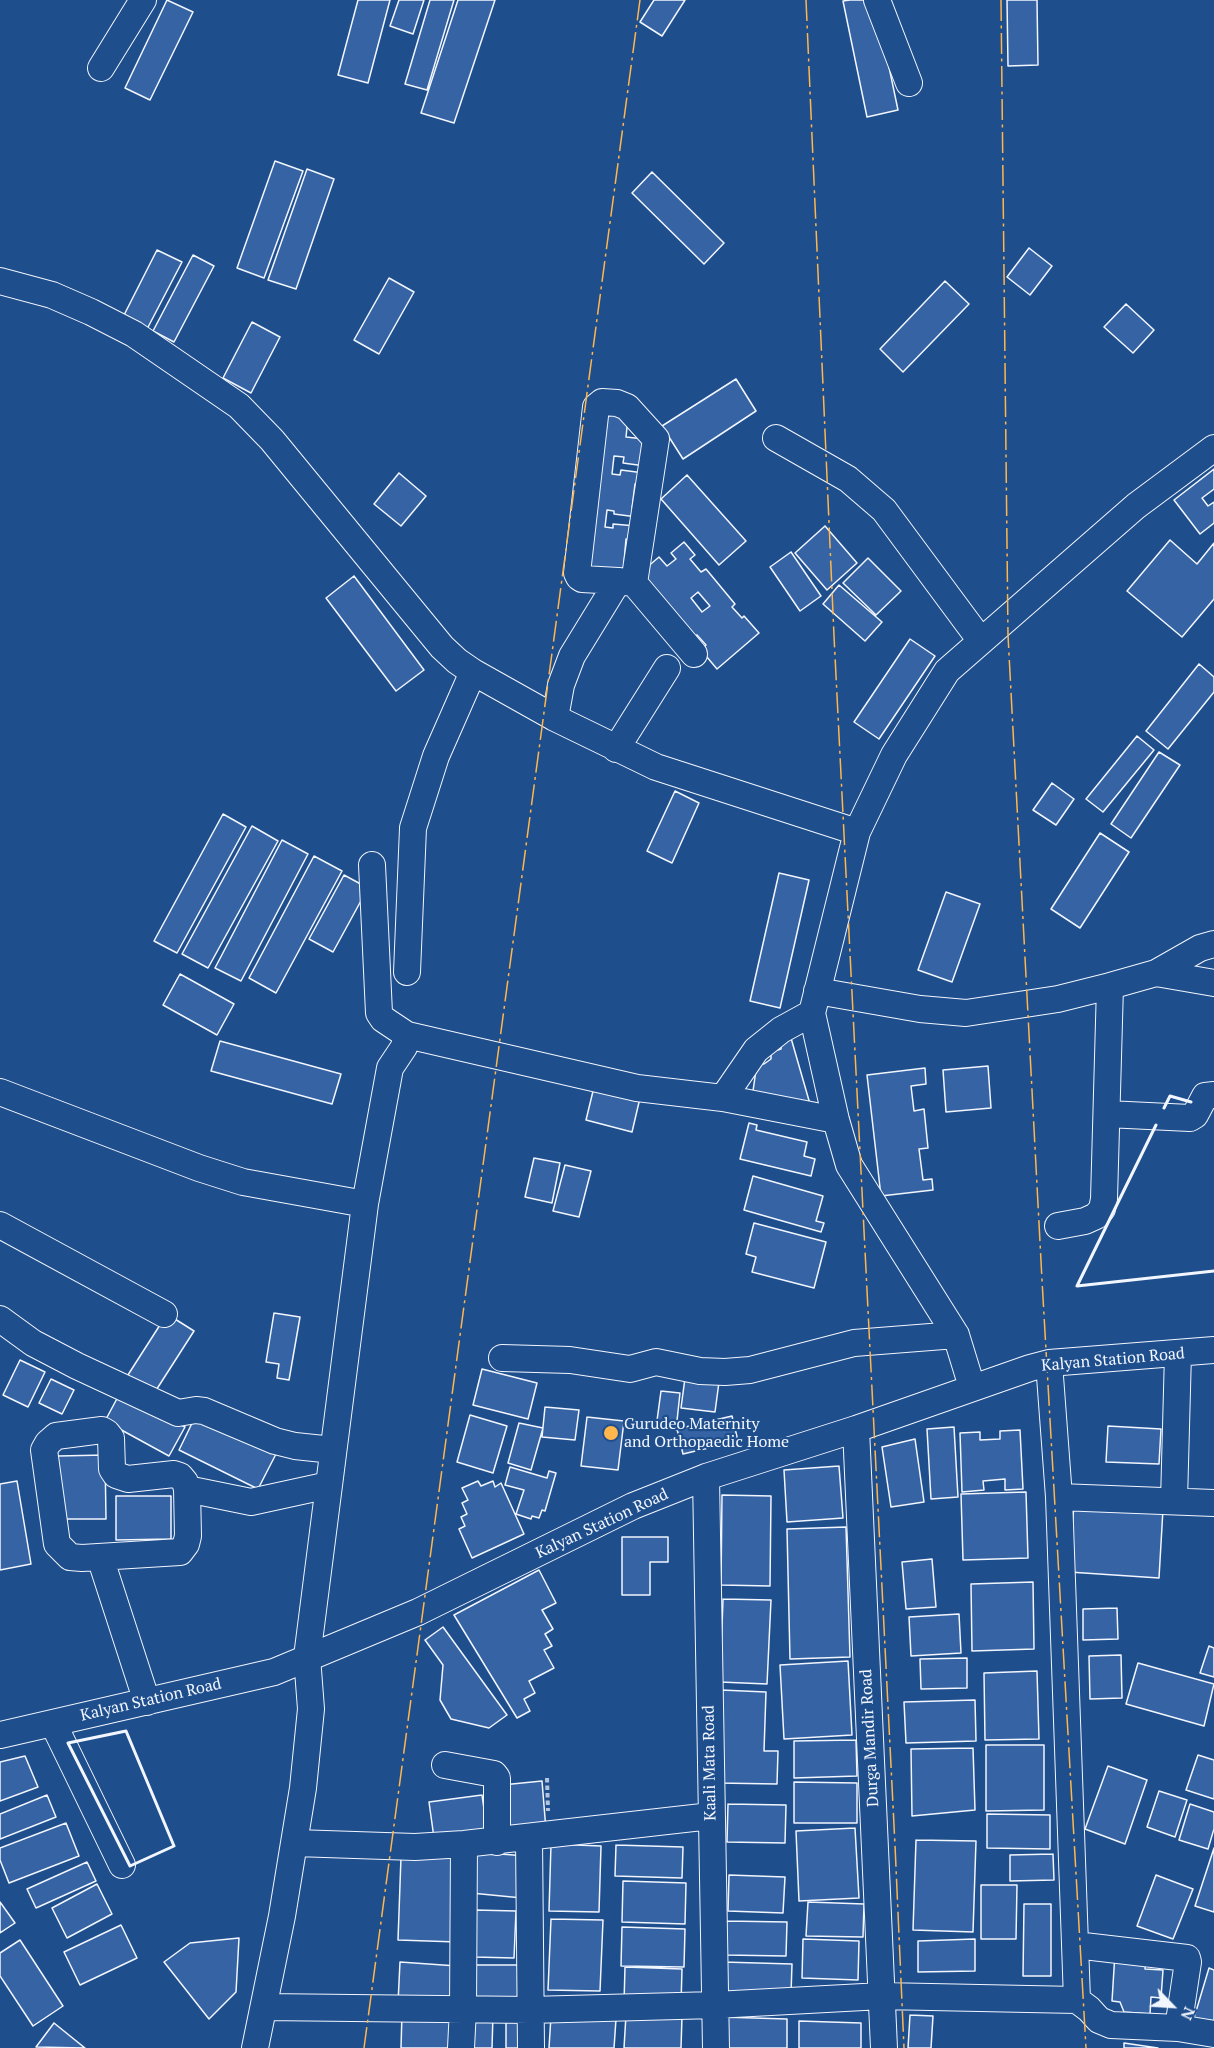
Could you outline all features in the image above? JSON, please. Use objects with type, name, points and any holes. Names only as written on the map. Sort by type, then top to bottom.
[{"type":"street","points":[[101,68],[142,0]]},
{"type":"street","points":[[877,0],[909,83]]},
{"type":"street","points":[[0,281],[52,295],[134,334],[239,406],[272,440],[442,647],[473,672],[616,749],[679,775],[773,803],[857,832]]},
{"type":"street","points":[[555,718],[561,685],[572,656],[626,582],[656,447],[656,439],[627,407],[617,402],[602,402],[596,407],[577,573],[582,579],[626,582],[694,654]]},
{"type":"street","points":[[776,438],[848,479],[884,510],[981,642]]},
{"type":"street","points":[[972,1388],[956,1335],[849,1165],[836,1120],[814,1002],[857,832],[894,755],[947,672],[1136,506],[1214,447]]},
{"type":"street","points":[[616,749],[667,668]]},
{"type":"street","points":[[407,972],[413,828],[436,756],[473,672]]},
{"type":"street","points":[[372,865],[379,1013],[407,1035],[637,1088],[723,1098],[836,1120]]},
{"type":"street","points":[[723,1098],[756,1050],[814,1002],[966,1012],[1058,999],[1156,973],[1200,948],[1214,944]]},
{"type":"street","points":[[1156,973],[1214,983]]},
{"type":"street","points":[[1058,1226],[1085,1221],[1096,1216],[1102,1209],[1110,986]]},
{"type":"street","points":[[255,2048],[282,1916],[294,1843],[311,1709],[307,1657],[365,1204],[390,1068],[404,1047],[407,1035]]},
{"type":"street","points":[[0,1092],[133,1144],[221,1175],[300,1194],[365,1204]]},
{"type":"street","points":[[1107,1114],[1190,1118],[1195,1115],[1205,1096],[1214,1095]]},
{"type":"street","points":[[0,1225],[164,1314]]},
{"type":"street","points":[[0,1319],[33,1342],[77,1366],[178,1413],[204,1411],[275,1441],[295,1446],[333,1450]]},
{"type":"street","points":[[502,1358],[570,1360],[630,1369],[656,1362],[700,1371],[725,1372],[750,1370],[854,1343],[956,1335]]},
{"type":"street","name":"Kalyan Station Road","points":[[0,1735],[274,1672],[418,1612],[633,1506],[706,1477],[1049,1363],[1214,1350]]},
{"type":"street","points":[[1174,1501],[1178,1353]]},
{"type":"street","points":[[1049,1363],[1059,1497],[1077,2000]]},
{"type":"street","name":"Durga Mandir Road","points":[[856,1429],[884,2048]]},
{"type":"street","points":[[102,1430],[111,1438],[112,1469],[116,1475],[128,1479],[174,1474],[180,1476],[187,1489],[188,1536],[180,1552],[70,1557],[57,1544],[44,1450],[56,1436],[102,1430]]},
{"type":"street","name":"Kaali Mata Road","points":[[706,1477],[716,2048]]},
{"type":"street","points":[[187,1489],[251,1502],[329,1485]]},
{"type":"street","points":[[1059,1497],[1214,1503]]},
{"type":"street","points":[[100,1557],[147,1702]]},
{"type":"street","points":[[53,1723],[122,1865]]},
{"type":"street","points":[[446,1765],[494,1774],[497,1778],[497,1842]]},
{"type":"street","points":[[294,1843],[415,1847],[497,1842],[711,1816]]},
{"type":"street","points":[[531,2048],[530,2010],[540,1836]]},
{"type":"street","points":[[461,2048],[464,1844]]},
{"type":"street","points":[[1075,1945],[1182,1956],[1187,1959],[1179,2022]]},
{"type":"street","points":[[264,2007],[530,2010],[715,2005],[882,1996],[1077,2000],[1089,2008],[1099,2020],[1111,2025],[1179,2022]]},
{"type":"street","points":[[1121,2014],[1179,2022],[1214,2034]]},
{"type":"path","points":[[540,1836],[547,1778]]},
{"type":"building","points":[[167,0],[193,12],[150,100],[125,88]]},
{"type":"building","points":[[358,0],[390,0],[368,83],[338,75]]},
{"type":"building","points":[[399,0],[424,0],[413,34],[390,26]]},
{"type":"building","points":[[430,0],[454,0],[427,90],[405,84]]},
{"type":"building","points":[[458,0],[495,0],[454,123],[421,113]]},
{"type":"building","points":[[654,0],[685,0],[662,36],[640,22]]},
{"type":"building","points":[[875,0],[898,110],[867,117],[843,1]]},
{"type":"building","points":[[1007,0],[1037,0],[1038,65],[1008,66]]},
{"type":"building","points":[[275,161],[303,171],[264,278],[237,268]]},
{"type":"building","points":[[307,169],[334,179],[296,289],[268,280]]},
{"type":"building","points":[[652,172],[724,243],[704,264],[632,193]]},
{"type":"building","points":[[1029,248],[1052,266],[1030,295],[1007,277]]},
{"type":"building","points":[[157,250],[182,262],[146,331],[122,319]]},
{"type":"building","points":[[193,255],[214,266],[174,342],[153,331]]},
{"type":"building","points":[[389,278],[414,292],[379,354],[354,340]]},
{"type":"building","points":[[945,281],[969,304],[903,372],[880,349]]},
{"type":"building","points":[[1126,304],[1154,330],[1133,353],[1104,327]]},
{"type":"building","points":[[252,322],[280,337],[251,393],[223,378]]},
{"type":"building","points":[[736,379],[756,411],[683,459],[662,426]]},
{"type":"building","points":[[603,407],[628,418],[626,437],[644,439],[645,466],[623,463],[624,457],[614,456],[612,474],[620,475],[621,470],[644,473],[643,485],[635,484],[632,508],[638,509],[637,517],[614,514],[614,511],[607,510],[605,527],[613,528],[613,524],[636,526],[634,540],[626,539],[625,570],[597,567],[597,574],[583,572]]},
{"type":"building","points":[[1214,469],[1214,489],[1202,498],[1208,506],[1214,502],[1214,523],[1200,534],[1174,500]]},
{"type":"building","points":[[399,473],[426,496],[401,526],[374,504]]},
{"type":"building","points":[[687,475],[746,541],[719,565],[661,499]]},
{"type":"building","points":[[825,526],[857,563],[827,590],[795,553]]},
{"type":"building","points":[[1170,540],[1197,564],[1214,543],[1214,599],[1182,637],[1127,591]]},
{"type":"building","points":[[684,542],[695,555],[690,559],[701,572],[706,569],[735,604],[732,607],[742,618],[744,616],[759,633],[717,669],[701,650],[706,645],[697,635],[695,636],[659,593],[656,595],[639,574],[659,557],[667,566],[676,559],[671,553]],"holes":[[[698,592],[710,606],[702,612],[691,598]]]},
{"type":"building","points":[[791,552],[821,596],[800,611],[770,567]]},
{"type":"building","points":[[868,558],[901,591],[876,615],[843,583]]},
{"type":"building","points":[[354,576],[424,670],[396,691],[326,598]]},
{"type":"building","points":[[839,585],[882,622],[865,641],[823,604]]},
{"type":"building","points":[[910,639],[935,656],[879,739],[854,722]]},
{"type":"building","points":[[1199,664],[1214,677],[1214,692],[1168,749],[1146,731]]},
{"type":"building","points":[[1137,736],[1154,750],[1103,812],[1086,799]]},
{"type":"building","points":[[1159,752],[1180,765],[1131,838],[1111,824]]},
{"type":"building","points":[[1052,783],[1074,799],[1056,825],[1033,810]]},
{"type":"building","points":[[675,791],[699,803],[672,863],[647,851]]},
{"type":"building","points":[[223,814],[246,827],[177,953],[154,941]]},
{"type":"building","points":[[252,826],[278,841],[208,968],[182,954]]},
{"type":"building","points":[[1100,833],[1129,852],[1080,928],[1051,909]]},
{"type":"building","points":[[282,840],[308,854],[241,981],[215,968]]},
{"type":"building","points":[[314,856],[342,871],[276,993],[249,978]]},
{"type":"building","points":[[779,873],[809,880],[780,1008],[750,1001]]},
{"type":"building","points":[[344,875],[368,888],[333,952],[309,939]]},
{"type":"building","points":[[946,892],[980,904],[952,982],[918,970]]},
{"type":"building","points":[[180,974],[234,1004],[217,1035],[163,1005]]},
{"type":"building","points":[[791,1038],[812,1111],[752,1098],[757,1063],[764,1064],[771,1059],[771,1052],[781,1049],[782,1040]]},
{"type":"building","points":[[220,1041],[341,1074],[332,1104],[211,1071]]},
{"type":"building","points":[[988,1066],[991,1108],[946,1112],[943,1070]]},
{"type":"building","points":[[925,1068],[926,1084],[911,1086],[914,1111],[924,1109],[928,1148],[919,1149],[923,1180],[932,1179],[933,1190],[881,1196],[867,1075]]},
{"type":"building","points":[[594,1087],[640,1098],[632,1132],[586,1120]]},
{"type":"building","points":[[749,1123],[757,1125],[756,1130],[807,1142],[804,1156],[815,1159],[811,1176],[740,1159]]},
{"type":"building","points":[[534,1158],[560,1163],[552,1203],[525,1197]]},
{"type":"building","points":[[565,1165],[591,1171],[579,1217],[553,1211]]},
{"type":"building","points":[[753,1176],[823,1196],[816,1221],[824,1223],[821,1232],[744,1210]]},
{"type":"building","points":[[754,1223],[826,1242],[814,1288],[752,1272],[756,1257],[746,1254]]},
{"type":"building","points":[[274,1313],[300,1317],[289,1380],[277,1378],[279,1364],[266,1362]]},
{"type":"building","points":[[167,1314],[194,1331],[153,1395],[126,1378]]},
{"type":"building","points":[[20,1360],[45,1372],[28,1407],[3,1395]]},
{"type":"building","points":[[482,1369],[537,1383],[528,1419],[473,1405]]},
{"type":"building","points":[[685,1378],[719,1382],[715,1412],[681,1408]]},
{"type":"building","points":[[51,1379],[74,1390],[62,1414],[39,1403]]},
{"type":"building","points":[[661,1391],[680,1393],[676,1430],[656,1428]]},
{"type":"building","points":[[120,1393],[185,1427],[169,1456],[105,1421]]},
{"type":"building","points":[[545,1407],[579,1410],[575,1440],[542,1437]]},
{"type":"building","points":[[196,1415],[276,1454],[258,1489],[179,1450]]},
{"type":"building","points":[[470,1415],[507,1426],[493,1473],[457,1462]]},
{"type":"building","points":[[732,1416],[738,1441],[683,1454],[677,1429]]},
{"type":"building","points":[[587,1417],[624,1421],[618,1470],[581,1466]]},
{"type":"building","points":[[519,1423],[543,1428],[531,1470],[508,1463]]},
{"type":"building","points":[[1108,1426],[1161,1429],[1159,1464],[1106,1462]]},
{"type":"building","points":[[954,1427],[958,1497],[931,1499],[927,1429]]},
{"type":"building","points":[[1020,1430],[1023,1489],[1005,1490],[1005,1479],[983,1481],[984,1490],[962,1492],[960,1433],[980,1432],[980,1440],[1000,1439],[1000,1431]]},
{"type":"building","points":[[915,1439],[924,1502],[891,1507],[882,1447]]},
{"type":"building","points":[[105,1455],[106,1519],[59,1519],[58,1456]]},
{"type":"building","points":[[839,1466],[843,1518],[787,1522],[784,1470]]},
{"type":"building","points":[[510,1467],[547,1478],[549,1471],[556,1473],[545,1511],[542,1510],[539,1518],[532,1516],[531,1519],[516,1514],[524,1490],[505,1485]]},
{"type":"building","points":[[17,1481],[31,1564],[0,1570],[0,1484]]},
{"type":"building","points":[[478,1481],[481,1486],[493,1481],[495,1487],[501,1483],[524,1534],[472,1558],[459,1529],[465,1526],[461,1517],[467,1514],[462,1503],[468,1500],[462,1488]]},
{"type":"building","points":[[1026,1492],[1028,1558],[963,1560],[961,1494]]},
{"type":"building","points":[[722,1495],[771,1496],[770,1586],[721,1585]]},
{"type":"building","points":[[116,1496],[171,1496],[171,1539],[116,1540]]},
{"type":"building","points":[[1074,1503],[1163,1509],[1159,1578],[1069,1572]]},
{"type":"building","points":[[846,1527],[850,1657],[790,1659],[787,1529]]},
{"type":"building","points":[[622,1537],[668,1537],[668,1562],[650,1562],[650,1595],[622,1595]]},
{"type":"building","points":[[932,1559],[936,1607],[906,1609],[902,1562]]},
{"type":"building","points":[[539,1570],[556,1603],[542,1610],[553,1629],[545,1634],[552,1646],[544,1650],[554,1668],[529,1681],[535,1693],[524,1699],[530,1711],[517,1718],[454,1615]]},
{"type":"building","points":[[1033,1582],[1034,1649],[972,1651],[971,1584]]},
{"type":"building","points":[[723,1599],[771,1600],[767,1684],[720,1682]]},
{"type":"building","points":[[1117,1608],[1118,1639],[1083,1640],[1083,1609]]},
{"type":"building","points":[[959,1614],[961,1653],[911,1656],[909,1617]]},
{"type":"building","points":[[443,1627],[507,1715],[489,1728],[451,1719],[440,1700],[443,1665],[425,1640]]},
{"type":"building","points":[[1209,1646],[1214,1648],[1214,1677],[1200,1673]]},
{"type":"building","points":[[1121,1655],[1122,1698],[1090,1699],[1089,1656]]},
{"type":"building","points":[[967,1658],[967,1688],[921,1689],[920,1659]]},
{"type":"building","points":[[848,1661],[852,1735],[784,1739],[780,1665]]},
{"type":"building","points":[[1138,1663],[1214,1684],[1204,1726],[1126,1704]]},
{"type":"building","points":[[1037,1671],[1039,1739],[985,1740],[984,1673]]},
{"type":"building","points":[[721,1690],[766,1692],[764,1751],[778,1751],[777,1784],[718,1783]]},
{"type":"building","points":[[975,1700],[976,1741],[906,1743],[904,1702]]},
{"type":"building","points":[[856,1740],[857,1776],[794,1778],[794,1741]]},
{"type":"building","points":[[986,1745],[1044,1745],[1044,1810],[986,1811]]},
{"type":"building","points":[[973,1748],[975,1810],[912,1816],[911,1749]]},
{"type":"building","points":[[1198,1755],[1214,1760],[1214,1799],[1186,1790]]},
{"type":"building","points":[[25,1756],[38,1787],[0,1801],[0,1762]]},
{"type":"building","points":[[1108,1766],[1147,1780],[1125,1844],[1085,1829]]},
{"type":"building","points":[[542,1781],[546,1830],[506,1834],[502,1785]]},
{"type":"building","points":[[794,1782],[857,1783],[857,1823],[794,1823]]},
{"type":"building","points":[[1159,1791],[1187,1800],[1175,1837],[1147,1827]]},
{"type":"building","points":[[47,1795],[56,1817],[0,1839],[0,1814]]},
{"type":"building","points":[[482,1795],[487,1830],[434,1838],[429,1802]]},
{"type":"building","points":[[728,1804],[786,1805],[785,1843],[727,1842]]},
{"type":"building","points":[[1190,1804],[1214,1812],[1214,1829],[1208,1849],[1179,1840]]},
{"type":"building","points":[[987,1814],[1050,1815],[1050,1849],[987,1848]]},
{"type":"building","points":[[66,1823],[79,1856],[9,1883],[0,1860],[0,1848]]},
{"type":"building","points":[[855,1828],[859,1898],[799,1901],[796,1831]]},
{"type":"building","points":[[916,1840],[976,1841],[973,1932],[913,1930]]},
{"type":"building","points":[[551,1844],[601,1846],[599,1912],[549,1911]]},
{"type":"building","points":[[616,1845],[683,1847],[682,1878],[615,1876]]},
{"type":"building","points":[[1214,1848],[1214,1912],[1195,1906]]},
{"type":"building","points":[[475,1852],[526,1856],[522,1898],[471,1893]]},
{"type":"building","points":[[1053,1854],[1054,1880],[1010,1881],[1010,1855]]},
{"type":"building","points":[[401,1857],[459,1858],[457,1942],[398,1940]]},
{"type":"building","points":[[87,1862],[96,1881],[36,1908],[27,1889]]},
{"type":"building","points":[[729,1875],[785,1877],[783,1913],[728,1911]]},
{"type":"building","points":[[1156,1875],[1193,1889],[1173,1939],[1137,1926]]},
{"type":"building","points":[[623,1881],[686,1883],[685,1924],[622,1922]]},
{"type":"building","points":[[97,1884],[112,1914],[67,1938],[52,1908]]},
{"type":"building","points":[[981,1885],[1017,1885],[1016,1939],[981,1939]]},
{"type":"building","points":[[0,1902],[15,1923],[0,1933]]},
{"type":"building","points":[[808,1902],[864,1904],[863,1937],[806,1936]]},
{"type":"building","points":[[1024,1904],[1051,1904],[1051,1976],[1023,1976]]},
{"type":"building","points":[[475,1910],[516,1911],[514,1958],[474,1957]]},
{"type":"building","points":[[551,1919],[603,1920],[600,1991],[548,1990]]},
{"type":"building","points":[[726,1921],[787,1922],[786,1956],[725,1955]]},
{"type":"building","points":[[121,1925],[137,1958],[80,1985],[64,1952]]},
{"type":"building","points":[[622,1927],[685,1929],[684,1967],[621,1966]]},
{"type":"building","points":[[239,1938],[236,1992],[209,2019],[164,1962],[190,1943]]},
{"type":"building","points":[[803,1939],[859,1941],[858,1980],[802,1978]]},
{"type":"building","points":[[975,1939],[975,1971],[918,1972],[918,1941]]},
{"type":"building","points":[[20,1940],[63,2006],[33,2026],[0,1976],[0,1953]]},
{"type":"building","points":[[1115,1953],[1146,1955],[1145,1969],[1163,1970],[1161,1998],[1151,1997],[1150,2014],[1124,2012],[1120,2002],[1112,2001]]},
{"type":"building","points":[[400,1962],[457,1966],[455,2006],[398,2003]]},
{"type":"building","points":[[723,1962],[792,1964],[791,1994],[722,1992]]},
{"type":"building","points":[[471,1965],[523,1965],[522,2006],[471,2005]]},
{"type":"building","points":[[625,1967],[682,1969],[681,2004],[624,2003]]},
{"type":"building","points":[[1209,1968],[1214,1970],[1214,2024],[1194,2018]]},
{"type":"building","points":[[402,2013],[455,2014],[454,2048],[401,2048]]},
{"type":"building","points":[[470,2014],[493,2014],[492,2048],[469,2048]]},
{"type":"building","points":[[626,2015],[682,2016],[681,2048],[624,2048]]},
{"type":"building","points":[[910,2015],[933,2016],[931,2048],[908,2048]]},
{"type":"building","points":[[551,2016],[616,2019],[614,2048],[549,2048]]},
{"type":"building","points":[[721,2017],[787,2019],[787,2048],[720,2048]]},
{"type":"building","points":[[506,2019],[526,2019],[525,2048],[506,2048]]},
{"type":"building","points":[[799,2021],[861,2023],[861,2048],[799,2048]]},
{"type":"building","points":[[54,2023],[85,2048],[36,2047]]},
{"type":"building","points":[[1124,2043],[1158,2048],[1124,2048]]},
{"type":"wall","points":[[1164,1108],[1170,1096],[1191,1102]]},
{"type":"wall","points":[[1156,1125],[1077,1286],[1214,1271]]},
{"type":"wall","points":[[126,1731],[174,1846],[130,1866],[68,1743],[126,1731]]},
{"type":"power","points":[[364,2048],[640,0]]},
{"type":"power","points":[[806,0],[834,636],[904,2048]]},
{"type":"power","points":[[1001,0],[1008,635],[1086,2048]]},
{"type":"place","name":"Gurudeo Maternity and Orthopaedic Home","points":[[611,1433]]}]
